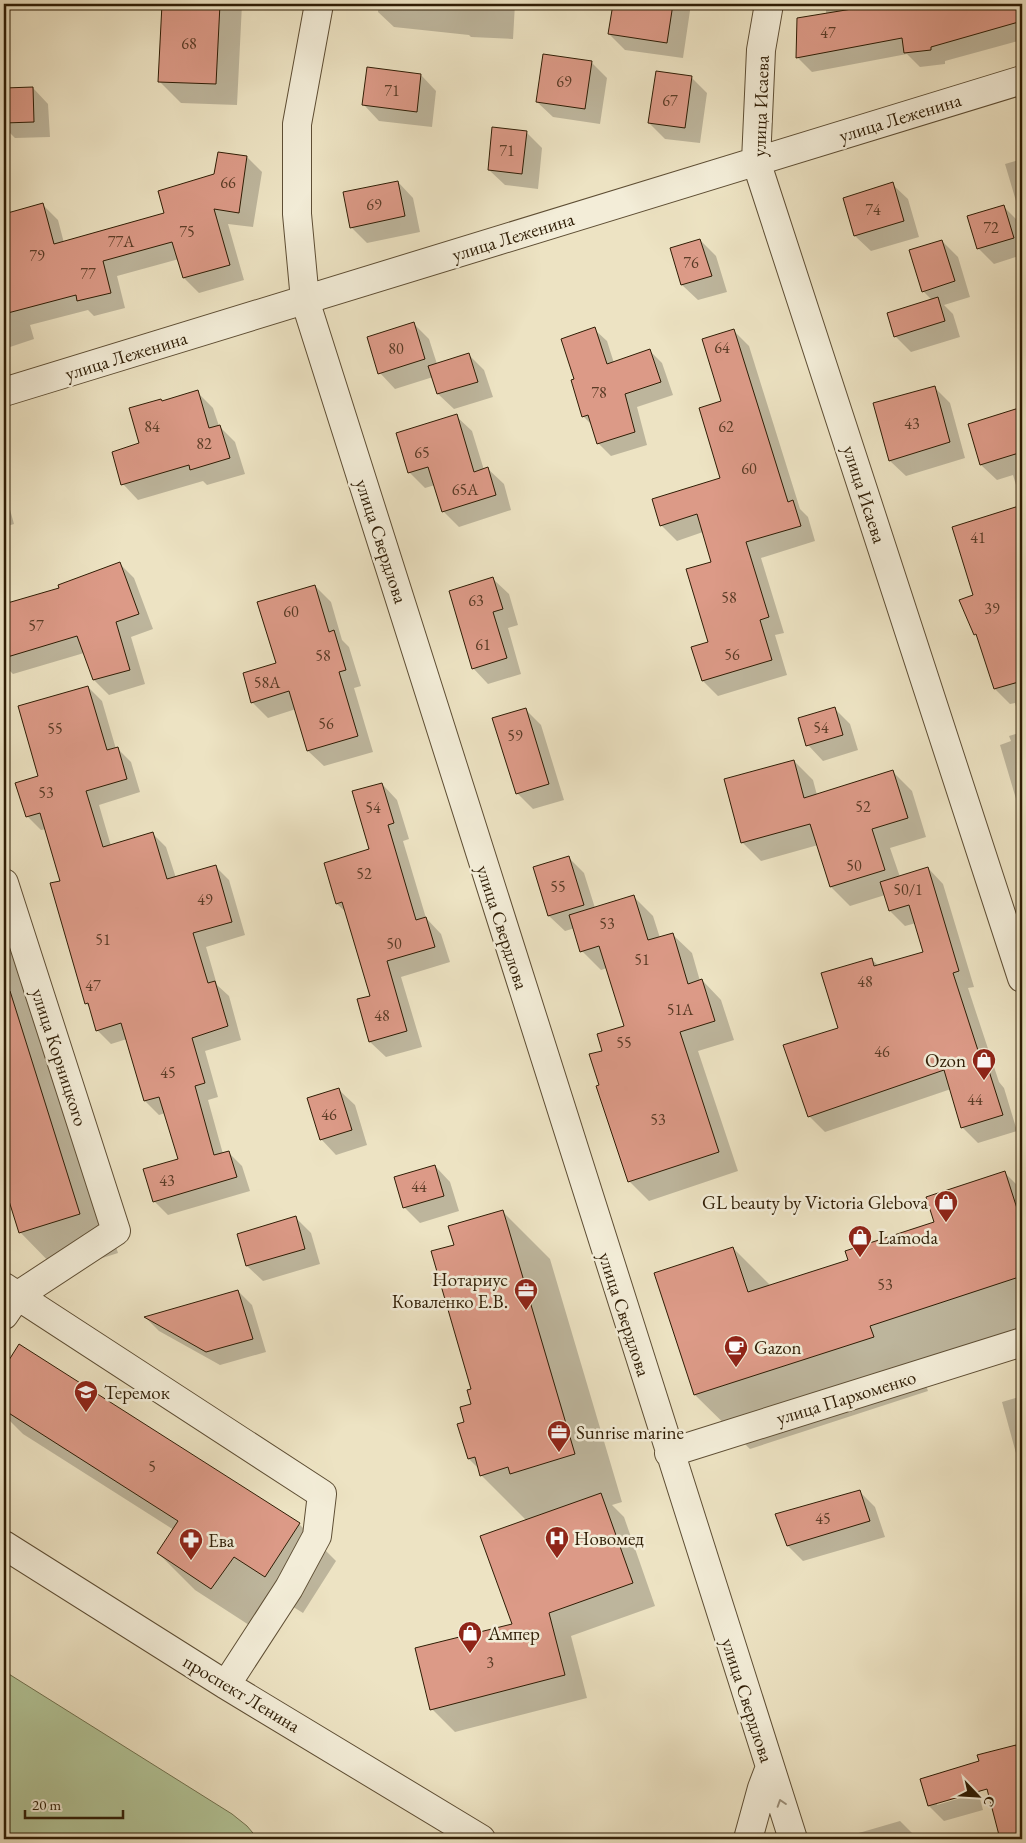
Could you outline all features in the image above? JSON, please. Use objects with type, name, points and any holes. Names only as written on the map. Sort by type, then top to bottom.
[{"type":"street","name":"улица Свердлова","points":[[319,4],[297,124],[297,214],[305,300],[793,1839]]},
{"type":"street","name":"улица Исаева","points":[[769,4],[761,50],[756,161],[1022,978]]},
{"type":"street","name":"улица Леженина","points":[[4,392],[1022,80]]},
{"type":"street","name":"улица Корницкого","points":[[4,883],[116,1231],[8,1299]]},
{"type":"street","points":[[8,1299],[322,1494],[317,1536],[289,1588],[226,1685]]},
{"type":"street","name":"улица Пархоменко","points":[[669,1452],[1022,1342]]},
{"type":"street","name":"проспект Ленина","points":[[4,1544],[226,1685],[481,1839]]},
{"type":"street","points":[[748,1839],[762,1788],[770,1767]]},
{"type":"green space","points":[[4,1671],[232,1814],[247,1826],[258,1839],[4,1839]]},
{"type":"building","points":[[162,4],[220,4],[216,84],[158,82]]},
{"type":"building","points":[[613,4],[673,4],[667,43],[608,34]]},
{"type":"building","points":[[905,4],[1022,4],[1022,21],[931,47],[931,50],[904,53],[902,38],[796,58],[797,18],[858,8]]},
{"type":"building","points":[[543,54],[592,61],[585,109],[536,102]]},
{"type":"building","points":[[367,67],[421,74],[417,112],[362,105]]},
{"type":"building","points":[[656,71],[692,76],[685,128],[648,123]]},
{"type":"building","points":[[33,87],[34,122],[4,123],[4,88]]},
{"type":"building","points":[[492,127],[527,131],[522,174],[488,170]]},
{"type":"building","points":[[218,152],[247,156],[239,213],[214,209],[230,265],[183,278],[172,242],[103,261],[111,293],[77,301],[76,295],[4,314],[4,214],[43,203],[54,244],[164,213],[158,191],[214,174]]},
{"type":"building","points":[[398,181],[405,216],[350,228],[343,192]]},
{"type":"building","points":[[893,182],[904,221],[854,236],[843,198]]},
{"type":"building","points":[[1004,205],[1014,238],[977,249],[967,216]]},
{"type":"building","points":[[700,239],[712,276],[681,285],[670,248]]},
{"type":"building","points":[[942,240],[955,281],[922,292],[909,250]]},
{"type":"building","points":[[938,297],[945,321],[894,337],[887,313]]},
{"type":"building","points":[[414,322],[425,359],[378,374],[367,337]]},
{"type":"building","points":[[595,327],[607,364],[650,349],[661,382],[625,394],[635,432],[597,444],[588,415],[582,417],[571,380],[574,379],[561,339]]},
{"type":"building","points":[[734,329],[788,502],[793,500],[801,526],[746,542],[769,617],[760,620],[772,660],[702,681],[691,647],[708,642],[686,569],[711,562],[697,514],[660,526],[652,499],[720,478],[699,408],[721,401],[702,339]]},
{"type":"building","points":[[469,353],[478,382],[437,394],[428,366]]},
{"type":"building","points":[[935,386],[950,442],[889,461],[873,403]]},
{"type":"building","points":[[198,390],[209,428],[220,425],[230,458],[190,470],[189,465],[121,485],[112,452],[139,443],[129,408],[161,399],[162,401]]},
{"type":"building","points":[[1022,407],[1022,452],[980,465],[968,424]]},
{"type":"building","points":[[457,414],[474,472],[488,467],[496,495],[442,512],[428,467],[408,473],[396,433]]},
{"type":"building","points":[[1022,505],[1022,681],[994,689],[976,634],[974,635],[959,600],[973,595],[952,527]]},
{"type":"building","points":[[120,562],[139,614],[116,622],[130,670],[93,680],[77,636],[4,658],[4,604],[59,588],[58,585]]},
{"type":"building","points":[[493,577],[503,609],[493,612],[507,658],[472,669],[449,591]]},
{"type":"building","points":[[315,585],[329,632],[334,630],[346,670],[339,672],[358,736],[307,751],[289,691],[251,703],[243,673],[276,663],[257,602]]},
{"type":"building","points":[[88,686],[107,750],[118,747],[127,779],[86,791],[103,847],[153,832],[167,879],[216,865],[232,922],[193,933],[208,983],[215,981],[228,1026],[192,1038],[205,1083],[195,1086],[214,1155],[229,1151],[237,1177],[153,1202],[143,1169],[178,1159],[159,1097],[144,1101],[121,1023],[96,1031],[88,1003],[85,1004],[50,883],[60,881],[40,813],[26,817],[15,783],[38,776],[18,706]]},
{"type":"building","points":[[835,707],[843,735],[806,746],[798,718]]},
{"type":"building","points":[[526,708],[549,784],[516,794],[492,718]]},
{"type":"building","points":[[794,760],[804,798],[893,770],[908,818],[872,829],[885,870],[830,887],[810,824],[741,843],[724,779]]},
{"type":"building","points":[[382,783],[394,823],[388,825],[416,920],[426,917],[435,947],[387,961],[407,1031],[369,1042],[357,999],[370,996],[342,902],[336,904],[324,863],[369,849],[352,791]]},
{"type":"building","points":[[569,856],[584,905],[548,916],[533,867]]},
{"type":"building","points":[[928,867],[959,971],[953,973],[985,1072],[989,1071],[1003,1115],[961,1128],[944,1070],[808,1117],[783,1045],[838,1028],[821,973],[872,958],[874,966],[923,952],[909,905],[889,911],[880,882]]},
{"type":"building","points":[[634,895],[648,940],[673,933],[688,984],[702,979],[715,1021],[680,1032],[719,1152],[628,1182],[596,1086],[599,1085],[589,1054],[602,1051],[597,1034],[624,1026],[599,946],[580,952],[569,915]]},
{"type":"building","points":[[10,991],[80,1214],[19,1233],[4,1185],[4,992]]},
{"type":"building","points":[[339,1088],[352,1130],[320,1140],[307,1098]]},
{"type":"building","points":[[435,1165],[444,1196],[403,1208],[394,1177]]},
{"type":"building","points":[[1005,1171],[1022,1224],[1022,1276],[870,1326],[874,1337],[694,1395],[654,1273],[733,1247],[748,1292],[848,1260],[845,1251],[934,1222],[926,1197]]},
{"type":"building","points":[[503,1210],[575,1454],[510,1474],[508,1467],[480,1476],[475,1457],[468,1459],[457,1424],[464,1422],[460,1407],[471,1404],[467,1390],[471,1389],[431,1251],[454,1245],[448,1226]]},
{"type":"building","points":[[296,1216],[305,1249],[246,1266],[237,1234]]},
{"type":"building","points":[[238,1290],[253,1339],[206,1352],[144,1317]]},
{"type":"building","points":[[19,1344],[300,1523],[265,1577],[234,1557],[211,1589],[157,1553],[178,1521],[4,1410],[4,1368]]},
{"type":"building","points":[[860,1490],[870,1521],[787,1546],[775,1514]]},
{"type":"building","points":[[601,1493],[633,1583],[549,1613],[565,1675],[430,1710],[415,1648],[512,1624],[480,1536]]},
{"type":"building","points":[[1016,1745],[1022,1771],[1022,1839],[1000,1839],[987,1789],[928,1806],[920,1779],[979,1761],[977,1755]]},
{"type":"place","name":"Ozon","points":[[984,1081]]},
{"type":"place","name":"GL beauty by Victoria Glebova","points":[[946,1223]]},
{"type":"place","name":"Lamoda","points":[[860,1258]]},
{"type":"place","name":"Нотариус Коваленко Е.В.","points":[[526,1311]]},
{"type":"place","name":"Gazon","points":[[736,1368]]},
{"type":"place","name":"Теремок","points":[[86,1413]]},
{"type":"place","name":"Sunrise marine","points":[[559,1453]]},
{"type":"place","name":"Новомед","points":[[557,1559]]},
{"type":"place","name":"Ева","points":[[191,1561]]},
{"type":"place","name":"Ампер","points":[[470,1654]]}]
